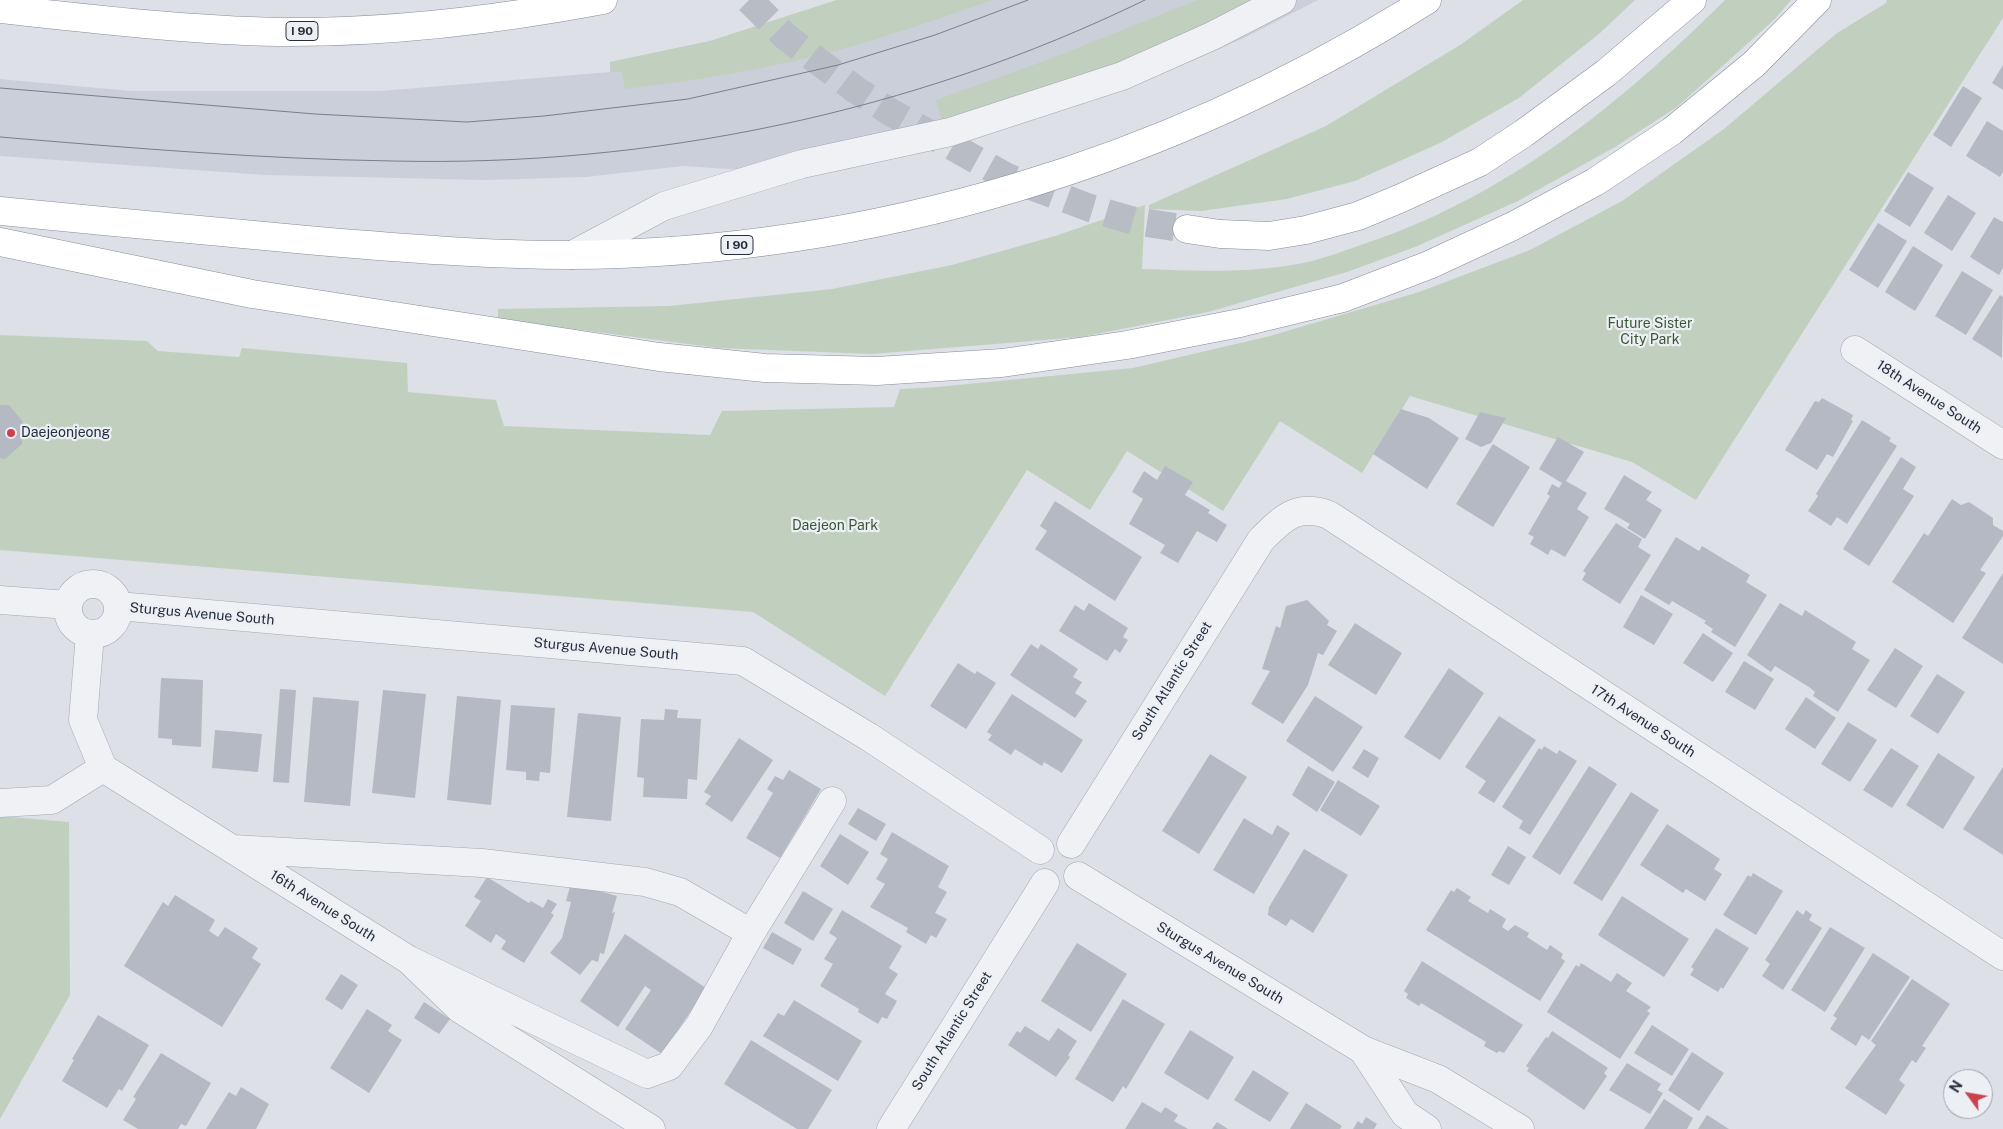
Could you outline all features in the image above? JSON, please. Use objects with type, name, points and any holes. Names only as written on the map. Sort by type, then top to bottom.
[{"type":"highway","name":"I 90","points":[[0,9],[190,28],[280,32],[370,30],[459,23],[603,0]]},
{"type":"highway","name":"I 90","points":[[0,211],[417,249],[494,254],[572,255],[659,252],[804,236],[937,210],[1030,184],[1104,160],[1248,100],[1317,65],[1427,0]]},
{"type":"highway","points":[[1187,229],[1269,236],[1306,230],[1358,216],[1399,199],[1480,162],[1524,133],[1606,72],[1692,0]]},
{"type":"highway","points":[[0,242],[252,294],[660,357],[765,368],[867,371],[1002,363],[1127,345],[1240,323],[1343,298],[1429,265],[1513,226],[1595,182],[1672,131],[1754,64],[1817,0]]},
{"type":"street","points":[[572,255],[664,206],[802,164],[950,132],[1122,76],[1212,36],[1282,0]]},
{"type":"street","name":"18th Avenue South","points":[[1855,350],[2003,445]]},
{"type":"street","name":"17th Avenue South","points":[[1279,522],[1294,512],[1314,510],[1329,515],[2003,956]]},
{"type":"street","name":"South Atlantic Street","points":[[1071,844],[1261,540],[1279,522]]},
{"type":"street","points":[[96,584],[111,591],[118,606],[118,615],[109,628],[102,632],[90,634],[79,631],[69,618],[68,606],[73,594],[79,588],[96,584]]},
{"type":"street","points":[[0,600],[68,606]]},
{"type":"street","name":"Sturgus Avenue South","points":[[118,606],[743,661],[869,737],[1040,850]]},
{"type":"street","points":[[0,803],[52,800],[103,768],[84,720],[90,634]]},
{"type":"street","name":"16th Avenue South","points":[[103,768],[409,960],[460,1009],[651,1129]]},
{"type":"street","points":[[409,960],[647,1074],[669,1066],[699,1026],[750,933],[832,801]]},
{"type":"street","points":[[1055,840],[1071,844],[1081,860],[1078,876],[1065,886],[1058,887],[1046,883],[1038,875],[1035,868],[1035,860],[1040,850],[1048,842],[1055,840]]},
{"type":"street","points":[[233,849],[482,863],[645,882],[680,892],[750,933]]},
{"type":"street","name":"Sturgus Avenue South","points":[[1078,876],[1363,1050],[1438,1079],[1520,1129]]},
{"type":"street","name":"South Atlantic Street","points":[[891,1129],[1046,883]]},
{"type":"street","name":"Sturgus Avenue South","points":[[1363,1050],[1405,1114],[1427,1129]]},
{"type":"shaded area","points":[[837,0],[1318,0],[1246,37],[1190,62],[1034,119],[962,139],[804,174],[683,166],[586,177],[486,180],[265,175],[0,156],[0,79],[131,91],[381,91],[610,72],[610,62],[710,41]]},
{"type":"green space","points":[[837,0],[994,0],[845,48],[752,70],[625,89],[622,72],[611,72],[610,62],[710,41]]},
{"type":"green space","points":[[1197,0],[1252,0],[1183,36],[1075,79],[942,122],[936,100],[1047,60]]},
{"type":"green space","points":[[1523,0],[1635,0],[1600,33],[1519,98],[1440,143],[1355,181],[1287,199],[1201,211],[1149,209],[1149,205],[1326,126],[1460,45]]},
{"type":"green space","points":[[1725,0],[1791,0],[1775,19],[1677,107],[1615,147],[1518,201],[1415,247],[1347,272],[1208,312],[1081,337],[872,354],[718,348],[498,319],[498,309],[669,306],[832,289],[952,265],[1055,236],[1145,205],[1142,269],[1249,270],[1312,261],[1412,226],[1462,202],[1510,175],[1556,145],[1643,77]]},
{"type":"green space","points":[[1887,0],[2003,0],[2003,18],[1696,500],[1632,462],[1410,396],[1362,473],[1280,421],[1223,511],[1127,451],[1090,510],[1027,470],[885,696],[753,612],[0,550],[0,335],[147,341],[158,351],[239,357],[242,348],[407,363],[408,392],[496,400],[504,426],[710,435],[722,411],[894,407],[900,389],[1133,368],[1270,336],[1419,292],[1530,250],[1622,201],[1724,129],[1837,33],[1886,3]]},
{"type":"green space","points":[[0,816],[69,822],[70,995],[0,1119]]},
{"type":"building","points":[[2003,65],[2003,90],[1992,83]]},
{"type":"building","points":[[1963,86],[1982,98],[1951,147],[1933,135]]},
{"type":"building","points":[[1987,121],[2003,131],[2003,172],[2000,177],[1966,156]]},
{"type":"building","points":[[1908,172],[1934,188],[1910,227],[1884,211]]},
{"type":"building","points":[[1948,195],[1976,213],[1952,251],[1924,233]]},
{"type":"building","points":[[1994,217],[2003,222],[2003,268],[1999,275],[1970,257]]},
{"type":"building","points":[[1878,223],[1907,241],[1878,288],[1849,270]]},
{"type":"building","points":[[1913,246],[1943,265],[1915,311],[1885,292]]},
{"type":"building","points":[[1962,271],[1993,290],[1966,335],[1935,316]]},
{"type":"building","points":[[2000,295],[2003,297],[2002,358],[1972,339]]},
{"type":"building","points":[[1822,398],[1853,415],[1851,420],[1853,421],[1833,457],[1827,454],[1817,470],[1785,450],[1815,401],[1819,402]]},
{"type":"building","name":"Daejeonjeong","points":[[0,405],[9,405],[23,422],[22,444],[5,459],[0,458]]},
{"type":"building","points":[[1401,409],[1429,418],[1459,438],[1427,489],[1373,454]]},
{"type":"building","points":[[1480,412],[1506,418],[1491,443],[1481,447],[1465,439]]},
{"type":"building","points":[[1862,420],[1891,438],[1889,441],[1897,446],[1847,524],[1837,517],[1831,526],[1808,511],[1818,496],[1816,494]]},
{"type":"building","points":[[1558,437],[1584,452],[1566,481],[1587,493],[1577,509],[1589,517],[1565,557],[1551,549],[1548,555],[1530,544],[1534,537],[1528,534],[1550,496],[1547,494],[1552,484],[1559,488],[1562,483],[1539,469]]},
{"type":"building","points":[[1493,444],[1530,467],[1493,527],[1456,504]]},
{"type":"building","points":[[1901,457],[1916,467],[1903,489],[1914,496],[1869,566],[1843,549]]},
{"type":"building","points":[[1165,466],[1193,482],[1185,495],[1210,510],[1208,513],[1227,525],[1217,542],[1197,531],[1178,563],[1160,553],[1165,545],[1129,524],[1143,499],[1132,492],[1144,471],[1157,480]]},
{"type":"building","points":[[1624,475],[1652,492],[1646,500],[1662,510],[1645,539],[1627,528],[1630,524],[1604,509]]},
{"type":"building","points":[[1952,499],[1961,505],[1969,502],[1993,518],[1993,525],[2003,531],[2003,536],[1980,570],[1986,573],[1953,623],[1892,582],[1924,533],[1928,536]]},
{"type":"building","points":[[1055,501],[1142,557],[1115,601],[1035,549],[1047,531],[1040,526]]},
{"type":"building","points":[[1616,523],[1642,539],[1638,547],[1651,555],[1620,604],[1582,580],[1586,573],[1583,571]]},
{"type":"building","points":[[1676,537],[1699,551],[1702,546],[1750,575],[1746,582],[1767,595],[1735,647],[1711,632],[1713,629],[1704,623],[1706,621],[1672,601],[1669,605],[1644,590]]},
{"type":"building","points":[[2003,573],[2003,664],[1962,638]]},
{"type":"building","points":[[1641,595],[1673,614],[1654,645],[1623,627]]},
{"type":"building","points":[[1307,600],[1329,621],[1327,625],[1337,631],[1323,655],[1318,653],[1308,685],[1283,724],[1251,704],[1270,671],[1262,669],[1276,626],[1280,628],[1286,606]]},
{"type":"building","points":[[1089,603],[1128,628],[1123,637],[1128,640],[1120,653],[1115,649],[1107,661],[1059,631],[1075,605],[1084,611]]},
{"type":"building","points":[[1780,603],[1802,616],[1805,610],[1856,642],[1852,649],[1870,660],[1838,712],[1813,696],[1815,692],[1809,687],[1775,666],[1771,672],[1747,655]]},
{"type":"building","points":[[1355,623],[1402,653],[1376,695],[1328,665]]},
{"type":"building","points":[[1703,633],[1733,653],[1713,682],[1683,663]]},
{"type":"building","points":[[1031,644],[1038,649],[1041,644],[1078,669],[1073,677],[1082,682],[1075,693],[1087,701],[1075,718],[1010,675]]},
{"type":"building","points":[[1895,648],[1923,666],[1896,708],[1867,690]]},
{"type":"building","points":[[1744,661],[1774,679],[1755,710],[1725,692]]},
{"type":"building","points":[[958,663],[975,674],[977,671],[996,683],[966,729],[930,706]]},
{"type":"building","points":[[1449,668],[1484,693],[1440,760],[1404,737]]},
{"type":"building","points":[[1937,674],[1965,692],[1938,734],[1910,716]]},
{"type":"building","points":[[161,678],[203,680],[201,747],[172,745],[172,739],[158,738]]},
{"type":"building","points":[[280,689],[296,690],[289,783],[273,782]]},
{"type":"building","points":[[383,690],[426,694],[415,798],[372,793]]},
{"type":"building","points":[[1012,694],[1083,740],[1062,773],[1044,762],[1042,766],[1015,749],[1011,755],[988,740],[992,735],[987,732]]},
{"type":"building","points":[[457,696],[501,700],[491,805],[447,800]]},
{"type":"building","points":[[1315,696],[1363,727],[1333,772],[1286,741]]},
{"type":"building","points":[[313,697],[359,701],[350,806],[304,802]]},
{"type":"building","points":[[1806,697],[1836,718],[1815,749],[1785,729]]},
{"type":"building","points":[[511,705],[555,708],[550,773],[540,772],[539,781],[526,780],[526,772],[506,770]]},
{"type":"building","points":[[665,709],[678,710],[677,718],[701,719],[697,780],[688,779],[687,799],[643,797],[644,778],[637,777],[641,719],[664,720]]},
{"type":"building","points":[[578,713],[621,717],[611,821],[567,817]]},
{"type":"building","points":[[1499,716],[1536,740],[1494,803],[1478,793],[1486,781],[1465,767]]},
{"type":"building","points":[[1848,722],[1877,740],[1850,782],[1821,764]]},
{"type":"building","points":[[215,730],[262,734],[258,772],[212,768]]},
{"type":"building","points":[[739,738],[773,760],[732,822],[705,804],[711,796],[704,792]]},
{"type":"building","points":[[1544,746],[1557,754],[1559,750],[1577,761],[1530,835],[1519,828],[1523,821],[1502,807],[1539,748],[1542,750]]},
{"type":"building","points":[[1891,748],[1919,766],[1892,808],[1863,790]]},
{"type":"building","points":[[1364,749],[1379,758],[1368,778],[1352,768]]},
{"type":"building","points":[[1938,753],[1975,777],[1943,829],[1906,805]]},
{"type":"building","points":[[1210,754],[1247,777],[1199,854],[1162,831]]},
{"type":"building","points":[[1308,766],[1335,782],[1317,812],[1292,795]]},
{"type":"building","points":[[1589,766],[1617,784],[1560,875],[1532,857]]},
{"type":"building","points":[[2003,767],[2003,855],[1963,829]]},
{"type":"building","points":[[789,770],[821,789],[780,858],[746,838],[773,793],[767,789],[775,776],[783,780]]},
{"type":"building","points":[[1338,780],[1380,806],[1361,836],[1320,810]]},
{"type":"building","points":[[1631,792],[1659,810],[1602,901],[1573,883]]},
{"type":"building","points":[[858,808],[886,824],[876,841],[848,824]]},
{"type":"building","points":[[1244,818],[1272,835],[1277,825],[1290,833],[1254,894],[1213,870]]},
{"type":"building","points":[[1667,824],[1720,859],[1714,869],[1722,874],[1705,901],[1686,889],[1683,893],[1640,865]]},
{"type":"building","points":[[892,832],[949,866],[938,887],[947,892],[935,913],[947,919],[936,938],[931,935],[926,944],[906,932],[908,928],[870,907],[885,884],[876,879],[888,859],[880,854]]},
{"type":"building","points":[[840,834],[869,852],[848,885],[820,866]]},
{"type":"building","points":[[1508,846],[1526,857],[1509,885],[1491,875]]},
{"type":"building","points":[[1304,849],[1348,875],[1313,933],[1291,919],[1286,926],[1268,915],[1269,907]]},
{"type":"building","points":[[1753,873],[1783,891],[1756,935],[1723,915],[1748,875],[1751,877]]},
{"type":"building","points":[[487,877],[529,903],[531,901],[543,908],[548,899],[557,904],[551,913],[554,915],[524,963],[501,949],[506,941],[496,934],[491,943],[465,926],[481,901],[474,897]]},
{"type":"building","points":[[571,883],[617,896],[612,913],[615,912],[604,954],[600,953],[598,962],[592,960],[580,975],[550,953],[562,938],[571,902],[566,901]]},
{"type":"building","points":[[1457,888],[1471,897],[1468,901],[1488,913],[1490,909],[1506,919],[1502,927],[1508,931],[1515,925],[1529,933],[1527,937],[1547,950],[1550,945],[1563,954],[1561,958],[1565,961],[1540,1001],[1426,930],[1451,890],[1454,892]]},
{"type":"building","points":[[803,891],[833,909],[813,941],[784,923]]},
{"type":"building","points":[[175,895],[215,920],[209,931],[218,937],[225,927],[258,948],[252,958],[261,964],[222,1027],[124,966],[163,902],[168,906]]},
{"type":"building","points":[[1622,896],[1689,939],[1664,977],[1598,935]]},
{"type":"building","points":[[842,910],[902,946],[889,968],[898,974],[885,994],[897,1001],[887,1019],[882,1017],[878,1024],[858,1012],[859,1009],[820,986],[833,964],[824,959],[837,938],[829,933]]},
{"type":"building","points":[[1797,910],[1803,915],[1806,910],[1812,915],[1809,920],[1822,928],[1783,990],[1762,976],[1770,964],[1765,960]]},
{"type":"building","points":[[1830,927],[1865,948],[1825,1012],[1791,990]]},
{"type":"building","points":[[1716,928],[1749,948],[1723,989],[1721,987],[1718,992],[1690,975],[1694,969],[1691,967]]},
{"type":"building","points":[[772,932],[802,949],[793,965],[763,948]]},
{"type":"building","points":[[625,934],[706,988],[662,1054],[625,1029],[651,990],[645,986],[618,1027],[580,1001]]},
{"type":"building","points":[[1077,943],[1127,974],[1091,1032],[1041,1001]]},
{"type":"building","points":[[1873,953],[1910,977],[1869,1040],[1862,1035],[1856,1046],[1830,1029],[1837,1018],[1833,1016]]},
{"type":"building","points":[[1422,961],[1523,1025],[1504,1053],[1499,1051],[1497,1053],[1484,1046],[1486,1042],[1421,1003],[1419,1006],[1406,998],[1408,994],[1404,991]]},
{"type":"building","points":[[1581,963],[1611,982],[1617,973],[1632,983],[1626,991],[1651,1007],[1647,1011],[1650,1013],[1620,1059],[1547,1012],[1576,965],[1579,967]]},
{"type":"building","points":[[341,974],[358,985],[342,1010],[325,999]]},
{"type":"building","points":[[1912,979],[1950,1004],[1922,1046],[1926,1048],[1916,1063],[1912,1060],[1899,1080],[1905,1085],[1886,1115],[1845,1088],[1876,1045],[1871,1041]]},
{"type":"building","points":[[1123,999],[1165,1024],[1126,1089],[1123,1086],[1113,1102],[1075,1079]]},
{"type":"building","points":[[794,1000],[862,1041],[838,1081],[763,1036],[778,1013],[784,1016]]},
{"type":"building","points":[[424,1002],[450,1019],[439,1034],[414,1018]]},
{"type":"building","points":[[367,1009],[392,1025],[388,1031],[402,1040],[369,1093],[330,1068]]},
{"type":"building","points":[[98,1015],[149,1045],[122,1091],[119,1089],[107,1108],[62,1081],[74,1060],[72,1059]]},
{"type":"building","points":[[1652,1025],[1689,1049],[1672,1076],[1634,1053]]},
{"type":"building","points":[[1025,1026],[1049,1041],[1058,1028],[1077,1041],[1068,1055],[1070,1057],[1056,1077],[1008,1045],[1017,1031],[1020,1033]]},
{"type":"building","points":[[1190,1030],[1234,1057],[1208,1100],[1164,1073]]},
{"type":"building","points":[[1552,1031],[1608,1068],[1604,1073],[1607,1076],[1584,1110],[1527,1071],[1529,1068],[1526,1066]]},
{"type":"building","points":[[751,1040],[832,1090],[808,1129],[797,1129],[724,1084]]},
{"type":"building","points":[[1692,1052],[1724,1073],[1699,1111],[1668,1090]]},
{"type":"building","points":[[161,1053],[211,1083],[186,1126],[181,1124],[178,1129],[138,1129],[123,1120],[136,1099],[133,1097]]},
{"type":"building","points":[[1627,1063],[1661,1084],[1657,1090],[1663,1093],[1650,1114],[1609,1090]]},
{"type":"building","points":[[1253,1070],[1289,1093],[1270,1122],[1234,1100]]},
{"type":"building","points":[[241,1087],[269,1104],[256,1129],[206,1129],[229,1092],[236,1096]]},
{"type":"building","points":[[1664,1099],[1693,1118],[1687,1129],[1644,1129]]},
{"type":"building","points":[[1142,1102],[1161,1113],[1165,1107],[1178,1115],[1174,1121],[1188,1129],[1125,1129]]},
{"type":"building","points":[[1306,1103],[1342,1126],[1340,1129],[1290,1129]]},
{"type":"building","points":[[1707,1115],[1729,1129],[1698,1129]]},
{"type":"building","points":[[1366,1117],[1377,1124],[1374,1129],[1353,1129],[1358,1121],[1362,1124]]},
{"type":"building","points":[[1217,1122],[1228,1129],[1212,1129]]},
{"type":"tunnel","points":[[749,0],[785,36],[856,90],[892,113],[1007,177],[1090,208],[1134,221],[1187,229]]},
{"type":"tram line","points":[[0,88],[315,114],[467,122],[544,116],[688,99],[838,65],[935,35],[1028,0]]},
{"type":"tram line","points":[[0,137],[196,152],[344,160],[490,160],[587,154],[683,142],[779,125],[873,102],[966,74],[1057,40],[1145,0]]},
{"type":"place","name":"Daejeonjeong","points":[[11,433]]},
{"type":"park label","name":"Future Sister City Park","points":[[1650,332]]},
{"type":"park label","name":"Daejeon Park","points":[[835,526]]}]
